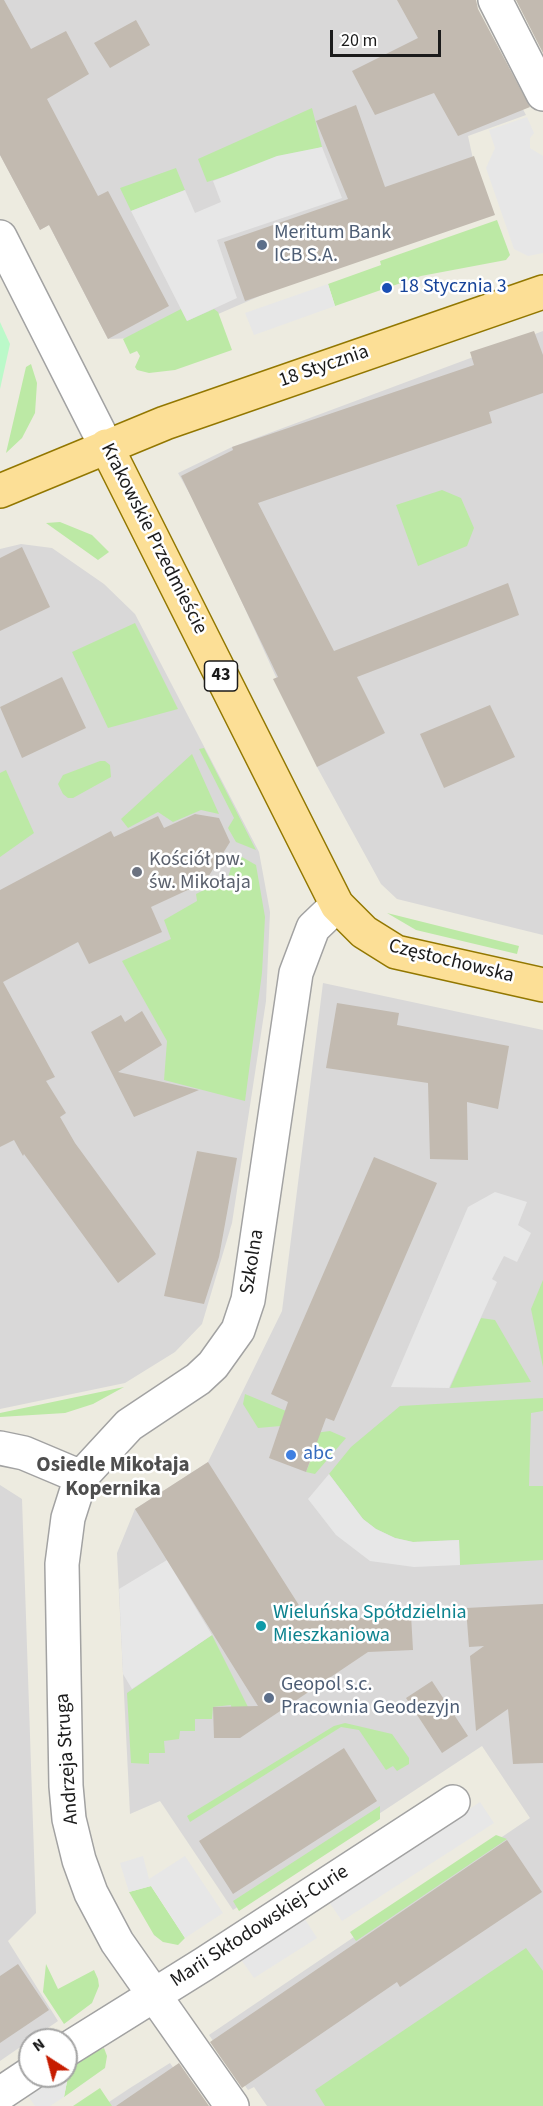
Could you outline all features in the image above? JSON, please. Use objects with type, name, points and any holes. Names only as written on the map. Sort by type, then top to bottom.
[{"type":"main road","name":"18 Stycznia","points":[[0,490],[106,446],[236,397],[543,292]]},
{"type":"main road","name":"Krakowskie Przedmieście","points":[[106,446],[338,905]]},
{"type":"main road","name":"Częstochowska","points":[[338,905],[364,932],[396,952],[543,985]]},
{"type":"street","points":[[495,0],[543,94]]},
{"type":"street","name":"Krakowskie Przedmieście","points":[[0,237],[106,446]]},
{"type":"street","name":"Szkolna","points":[[81,1478],[129,1425],[198,1379],[213,1365],[238,1330],[248,1300],[296,972],[313,928],[338,905]]},
{"type":"street","points":[[0,1448],[35,1457],[81,1478]]},
{"type":"street","name":"Andrzeja Struga","points":[[81,1478],[64,1537],[61,1586],[64,1752],[69,1820],[79,1860],[98,1909],[153,1995],[232,2106]]},
{"type":"street","name":"Marii Skłodowskiej-Curie","points":[[78,2042],[453,1802]]},
{"type":"street","points":[[0,2094],[18,2082]]},
{"type":"shaded area","points":[[0,0],[465,0],[526,115],[468,136],[483,205],[461,209],[165,337],[108,339],[49,225],[40,230],[0,155]]},
{"type":"shaded area","points":[[527,117],[534,133],[530,138],[530,148],[543,156],[543,253],[528,256],[514,249],[486,168],[495,148],[489,130]]},
{"type":"shaded area","points":[[322,147],[342,198],[217,240],[237,298],[187,321],[131,211],[185,190],[195,213],[221,202],[213,181],[277,156]]},
{"type":"shaded area","points":[[328,284],[335,306],[254,335],[245,313]]},
{"type":"shaded area","points":[[543,331],[543,935],[397,899],[381,884],[317,767],[205,521],[178,473],[232,447]]},
{"type":"shaded area","points":[[21,544],[52,548],[104,584],[135,614],[259,852],[270,912],[266,1001],[232,1223],[202,1324],[175,1352],[125,1383],[0,1409],[0,549]]},
{"type":"shaded area","points":[[323,983],[543,1030],[543,2106],[267,2106],[254,2087],[248,2090],[209,2035],[530,1818],[482,1746],[233,1910],[160,1801],[130,1814],[117,1553],[135,1509],[208,1462],[282,1311]]},
{"type":"shaded area","points":[[495,1192],[527,1202],[518,1225],[531,1233],[517,1262],[504,1256],[492,1279],[497,1282],[449,1388],[391,1387],[468,1207]]},
{"type":"shaded area","points":[[329,1474],[363,1519],[376,1529],[395,1538],[413,1542],[459,1540],[460,1565],[414,1567],[370,1561],[336,1535],[308,1499]]},
{"type":"shaded area","points":[[0,1485],[22,1499],[36,1913],[8,1941],[58,2021],[48,2028],[18,2028],[18,2049],[0,2061]]},
{"type":"shaded area","points":[[167,1560],[212,1635],[132,1689],[123,1674],[119,1589]]},
{"type":"shaded area","points":[[480,1802],[494,1823],[342,1921],[329,1902]]},
{"type":"shaded area","points":[[143,1856],[149,1879],[185,1856],[223,1913],[185,1938],[151,1886],[129,1892],[120,1863]]},
{"type":"shaded area","points":[[303,1916],[317,1938],[254,1978],[240,1958]]},
{"type":"shaded area","points":[[170,2063],[200,2106],[103,2106],[130,2088]]},
{"type":"shaded area","points":[[30,2088],[66,2088],[64,2097],[50,2106],[35,2106],[28,2096]]},
{"type":"green space","points":[[312,108],[322,147],[207,182],[198,159]]},
{"type":"green space","points":[[176,168],[185,190],[131,211],[120,188]]},
{"type":"green space","points":[[497,220],[510,255],[506,260],[421,276],[335,306],[328,284],[381,265],[380,261]]},
{"type":"green space","points":[[181,309],[187,321],[214,309],[218,312],[232,350],[175,370],[149,373],[137,370],[135,367],[140,356],[137,351],[130,354],[123,339]]},
{"type":"green space","points":[[0,322],[10,344],[0,389]]},
{"type":"green space","points":[[31,364],[37,383],[35,413],[22,438],[6,453],[26,367]]},
{"type":"green space","points":[[442,490],[461,498],[474,528],[467,546],[418,566],[396,505]]},
{"type":"green space","points":[[60,522],[92,535],[109,552],[98,560],[46,523]]},
{"type":"green space","points":[[135,623],[178,709],[108,728],[72,652]]},
{"type":"green space","points":[[204,748],[256,850],[236,842],[228,828],[234,818],[199,749]]},
{"type":"green space","points":[[192,754],[219,814],[201,810],[173,822],[158,812],[128,828],[121,819]]},
{"type":"green space","points":[[105,761],[110,765],[111,777],[73,798],[68,798],[63,794],[58,784],[63,775]]},
{"type":"green space","points":[[6,770],[34,833],[0,857],[0,773]]},
{"type":"green space","points":[[235,853],[256,865],[265,917],[262,973],[245,1101],[164,1080],[167,1041],[122,961],[171,939],[164,920],[197,901],[196,894],[228,878]]},
{"type":"green space","points":[[387,913],[519,946],[517,954],[416,930]]},
{"type":"green space","points":[[543,1280],[543,1367],[531,1309]]},
{"type":"green space","points":[[481,1318],[495,1320],[531,1382],[450,1388]]},
{"type":"green space","points":[[124,1387],[93,1404],[65,1413],[0,1417],[0,1413]]},
{"type":"green space","points":[[245,1394],[315,1423],[258,1428],[243,1404]]},
{"type":"green space","points":[[543,1398],[543,1411],[531,1413],[529,1486],[543,1486],[543,1560],[460,1565],[459,1540],[413,1542],[395,1538],[376,1529],[363,1519],[329,1474],[351,1447],[400,1406]]},
{"type":"green space","points":[[330,1431],[346,1438],[315,1474],[306,1472],[314,1452],[276,1438]]},
{"type":"green space","points":[[212,1635],[255,1721],[234,1735],[231,1705],[213,1707],[212,1719],[195,1719],[195,1731],[180,1731],[179,1739],[164,1741],[165,1753],[149,1753],[149,1764],[131,1763],[127,1693]]},
{"type":"green space","points":[[345,1723],[392,1734],[409,1758],[409,1764],[397,1771],[393,1766],[386,1770],[359,1730],[341,1727],[190,1822],[187,1816],[334,1726]]},
{"type":"green space","points":[[380,1806],[380,1819],[239,1911],[233,1901]]},
{"type":"green space","points":[[496,1835],[507,1839],[356,1941],[350,1932]]},
{"type":"green space","points":[[151,1886],[185,1938],[178,1945],[163,1942],[154,1935],[129,1892]]},
{"type":"green space","points":[[526,1948],[543,1971],[543,2106],[325,2106],[315,2090]]},
{"type":"green space","points":[[46,1964],[58,1989],[94,1970],[98,1979],[99,1986],[92,2003],[64,2024],[43,1992]]},
{"type":"green space","points":[[104,2048],[107,2056],[105,2068],[78,2087],[78,2058]]},
{"type":"green space","points":[[66,2088],[77,2088],[64,2097]]},
{"type":"green space","points":[[100,2088],[112,2106],[73,2106]]},
{"type":"building","points":[[0,0],[4,0],[31,49],[66,31],[89,74],[47,99],[98,196],[108,191],[169,306],[108,339],[49,225],[40,230],[0,155]]},
{"type":"building","points":[[397,0],[476,0],[478,9],[530,107],[458,136],[434,93],[375,115],[352,71],[418,38]]},
{"type":"building","points":[[516,0],[543,0],[543,53]]},
{"type":"building","points":[[136,20],[150,45],[110,68],[94,43]]},
{"type":"building","points":[[356,105],[385,187],[474,156],[495,215],[245,301],[224,242],[348,199],[316,121]]},
{"type":"building","points":[[534,331],[543,355],[543,393],[489,412],[492,423],[258,503],[334,651],[508,583],[519,615],[357,677],[385,733],[317,767],[273,679],[278,677],[181,476],[233,450],[232,447],[474,365],[470,352]]},
{"type":"building","points":[[22,547],[50,607],[0,631],[0,558]]},
{"type":"building","points":[[62,677],[86,728],[22,758],[0,707]]},
{"type":"building","points":[[490,705],[515,757],[444,788],[420,734]]},
{"type":"building","points":[[195,814],[219,818],[230,842],[205,882],[151,907],[162,932],[89,964],[78,942],[3,982],[55,1077],[46,1081],[66,1113],[60,1117],[75,1143],[156,1254],[118,1283],[24,1154],[23,1156],[14,1140],[0,1147],[0,890],[111,831],[114,837],[158,816],[164,828]]},
{"type":"building","points":[[337,1003],[399,1013],[397,1025],[509,1046],[498,1109],[467,1102],[468,1160],[430,1159],[428,1083],[326,1068]]},
{"type":"building","points":[[142,1011],[162,1045],[118,1072],[199,1090],[134,1117],[91,1032],[121,1015],[125,1022]]},
{"type":"building","points":[[197,1151],[237,1158],[219,1257],[204,1304],[164,1296]]},
{"type":"building","points":[[374,1157],[437,1183],[334,1421],[326,1418],[306,1472],[269,1458],[288,1402],[271,1394]]},
{"type":"building","name":"Wieluńska Spółdzielnia Mieszkaniowa","points":[[208,1462],[309,1621],[411,1615],[413,1650],[368,1652],[240,1738],[214,1738],[213,1707],[258,1706],[135,1509]]},
{"type":"building","points":[[543,1604],[543,1763],[513,1764],[508,1709],[476,1731],[470,1656],[484,1646],[469,1647],[466,1608]]},
{"type":"building","points":[[432,1681],[468,1736],[442,1753],[406,1698]]},
{"type":"building","points":[[344,1748],[377,1801],[233,1894],[199,1841]]},
{"type":"building","points":[[507,1840],[542,1892],[400,1987],[397,1982],[242,2088],[210,2042]]},
{"type":"building","points":[[18,1964],[49,2010],[22,2028],[18,2028],[18,2031],[0,2043],[0,1976]]},
{"type":"building","points":[[179,2063],[209,2106],[116,2106]]},
{"type":"place","name":"Meritum Bank ICB S.A.","points":[[262,245]]},
{"type":"place","name":"18 Stycznia 3","points":[[387,288]]},
{"type":"place","name":"Kościół pw. św. Mikołaja","points":[[137,872]]},
{"type":"place","name":"abc","points":[[291,1455]]},
{"type":"place","name":"Wieluńska Spółdzielnia Mieszkaniowa","points":[[261,1626]]},
{"type":"place","name":"Geopol s.c. Pracownia Geodezyjn","points":[[269,1698]]},
{"type":"district","name":"Osiedle Mikołaja Kopernika","points":[[113,1478]]}]
